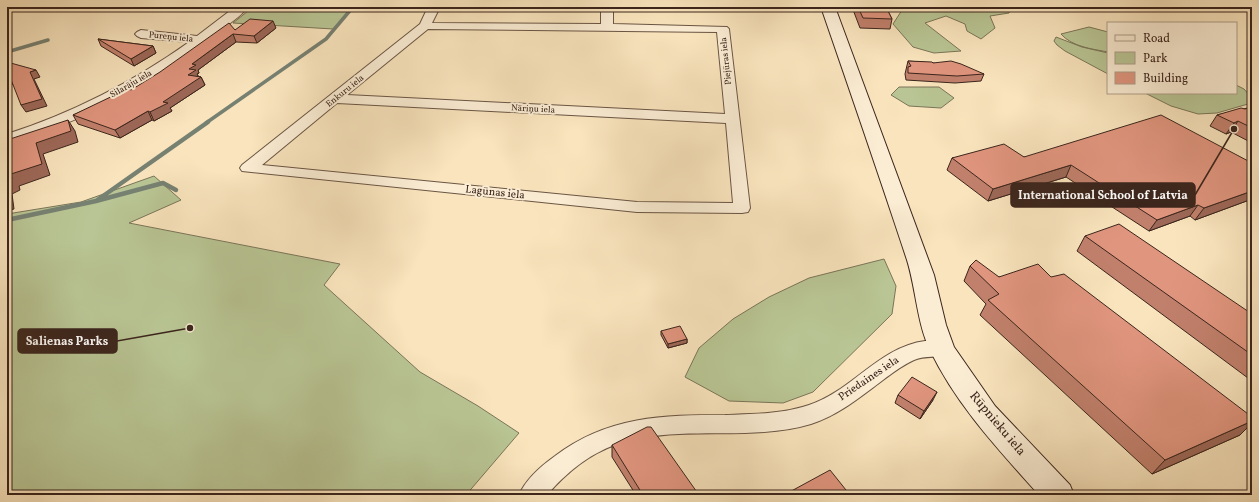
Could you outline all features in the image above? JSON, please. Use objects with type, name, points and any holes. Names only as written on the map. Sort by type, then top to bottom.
[{"type":"street","name":"Silarāju iela","points":[[8,137],[45,126],[97,103],[150,73],[201,40],[242,7]]},
{"type":"street","name":"Enkuru iela","points":[[248,168],[425,26],[434,7]]},
{"type":"street","points":[[606,7],[607,28]]},
{"type":"street","points":[[828,7],[923,275],[934,325],[942,349]]},
{"type":"street","name":"Piejūras iela","points":[[425,26],[723,29],[742,208]]},
{"type":"street","name":"Pureņu iela","points":[[141,34],[201,40]]},
{"type":"street","name":"Nāriņu iela","points":[[335,99],[732,120]]},
{"type":"street","name":"Lagūnas iela","points":[[248,168],[637,207],[742,208]]},
{"type":"street","name":"Priedaines iela","points":[[531,495],[542,481],[568,459],[598,442],[622,433],[656,427],[755,425],[789,420],[813,413],[836,401],[884,367],[908,353],[942,349]]},
{"type":"street","name":"Rūpnieku iela","points":[[942,349],[959,377],[985,414],[1059,495]]},
{"type":"green space","points":[[253,7],[351,8],[333,29],[233,23]]},
{"type":"green space","points":[[904,7],[1010,7],[1009,13],[990,16],[995,28],[981,39],[967,31],[965,24],[946,16],[925,23],[961,51],[934,53],[913,47],[893,24]]},
{"type":"green space","points":[[1089,27],[1107,32],[1107,52],[1077,45],[1061,34]]},
{"type":"green space","points":[[1056,37],[1082,47],[1107,53],[1107,73],[1065,51],[1054,41]]},
{"type":"green space","points":[[1237,86],[1244,89],[1252,98],[1248,104],[1217,113],[1198,114],[1171,106],[1147,94],[1237,94]]},
{"type":"green space","points":[[899,87],[939,87],[954,98],[941,108],[909,106],[891,95]]},
{"type":"green space","points":[[154,176],[181,200],[129,223],[340,264],[324,285],[420,372],[478,406],[519,433],[466,495],[7,495],[7,214],[81,202]]},
{"type":"green space","points":[[884,259],[896,286],[892,314],[813,392],[783,403],[729,401],[685,377],[699,348],[733,319],[769,297],[809,278]]},
{"type":"building","points":[[858,7],[886,7],[892,19],[863,18]]},
{"type":"building","points":[[250,19],[273,21],[254,36],[233,34],[192,64],[196,65],[189,69],[196,70],[188,75],[201,77],[163,102],[168,103],[150,112],[148,111],[115,130],[73,115],[121,92],[129,89],[131,90],[160,72],[229,23],[235,30]]},
{"type":"building","points":[[98,39],[153,46],[131,59]]},
{"type":"building","points":[[908,61],[933,63],[951,61],[984,74],[957,76],[908,73],[908,67],[911,66]]},
{"type":"building","points":[[7,62],[36,70],[30,72],[42,99],[21,105],[10,77],[8,78],[7,76]]},
{"type":"building","points":[[1252,107],[1252,128],[1238,121],[1234,123],[1217,115],[1241,108],[1245,109]]},
{"type":"building","points":[[1161,115],[1252,163],[1252,191],[1204,208],[1198,205],[1157,220],[1071,165],[993,189],[952,158],[1004,144],[1024,157]]},
{"type":"building","points":[[68,120],[71,131],[36,143],[42,164],[11,174],[12,179],[7,181],[7,140]]},
{"type":"building","points":[[1119,224],[1252,314],[1252,355],[1085,236]]},
{"type":"building","points":[[976,260],[999,277],[1038,264],[1051,277],[1064,274],[1252,417],[1252,421],[1165,460],[988,300],[999,294],[970,266]]},
{"type":"building","points":[[680,326],[687,339],[668,344],[661,331]]},
{"type":"building","points":[[912,377],[937,392],[924,411],[898,395]]},
{"type":"building","points":[[647,427],[651,427],[699,495],[643,495],[612,445]]},
{"type":"building","points":[[830,470],[850,495],[784,495]]},
{"type":"waterway","points":[[206,123],[326,39],[353,7]]},
{"type":"waterway","points":[[7,52],[48,40]]},
{"type":"waterway","points":[[96,201],[208,122]]},
{"type":"waterway","points":[[96,201],[163,183],[176,190]]},
{"type":"waterway","points":[[7,220],[96,201]]},
{"type":"place","name":"International School of Latvia","points":[[1234,129]]},
{"type":"place","name":"Salienas Parks","points":[[190,328]]}]
